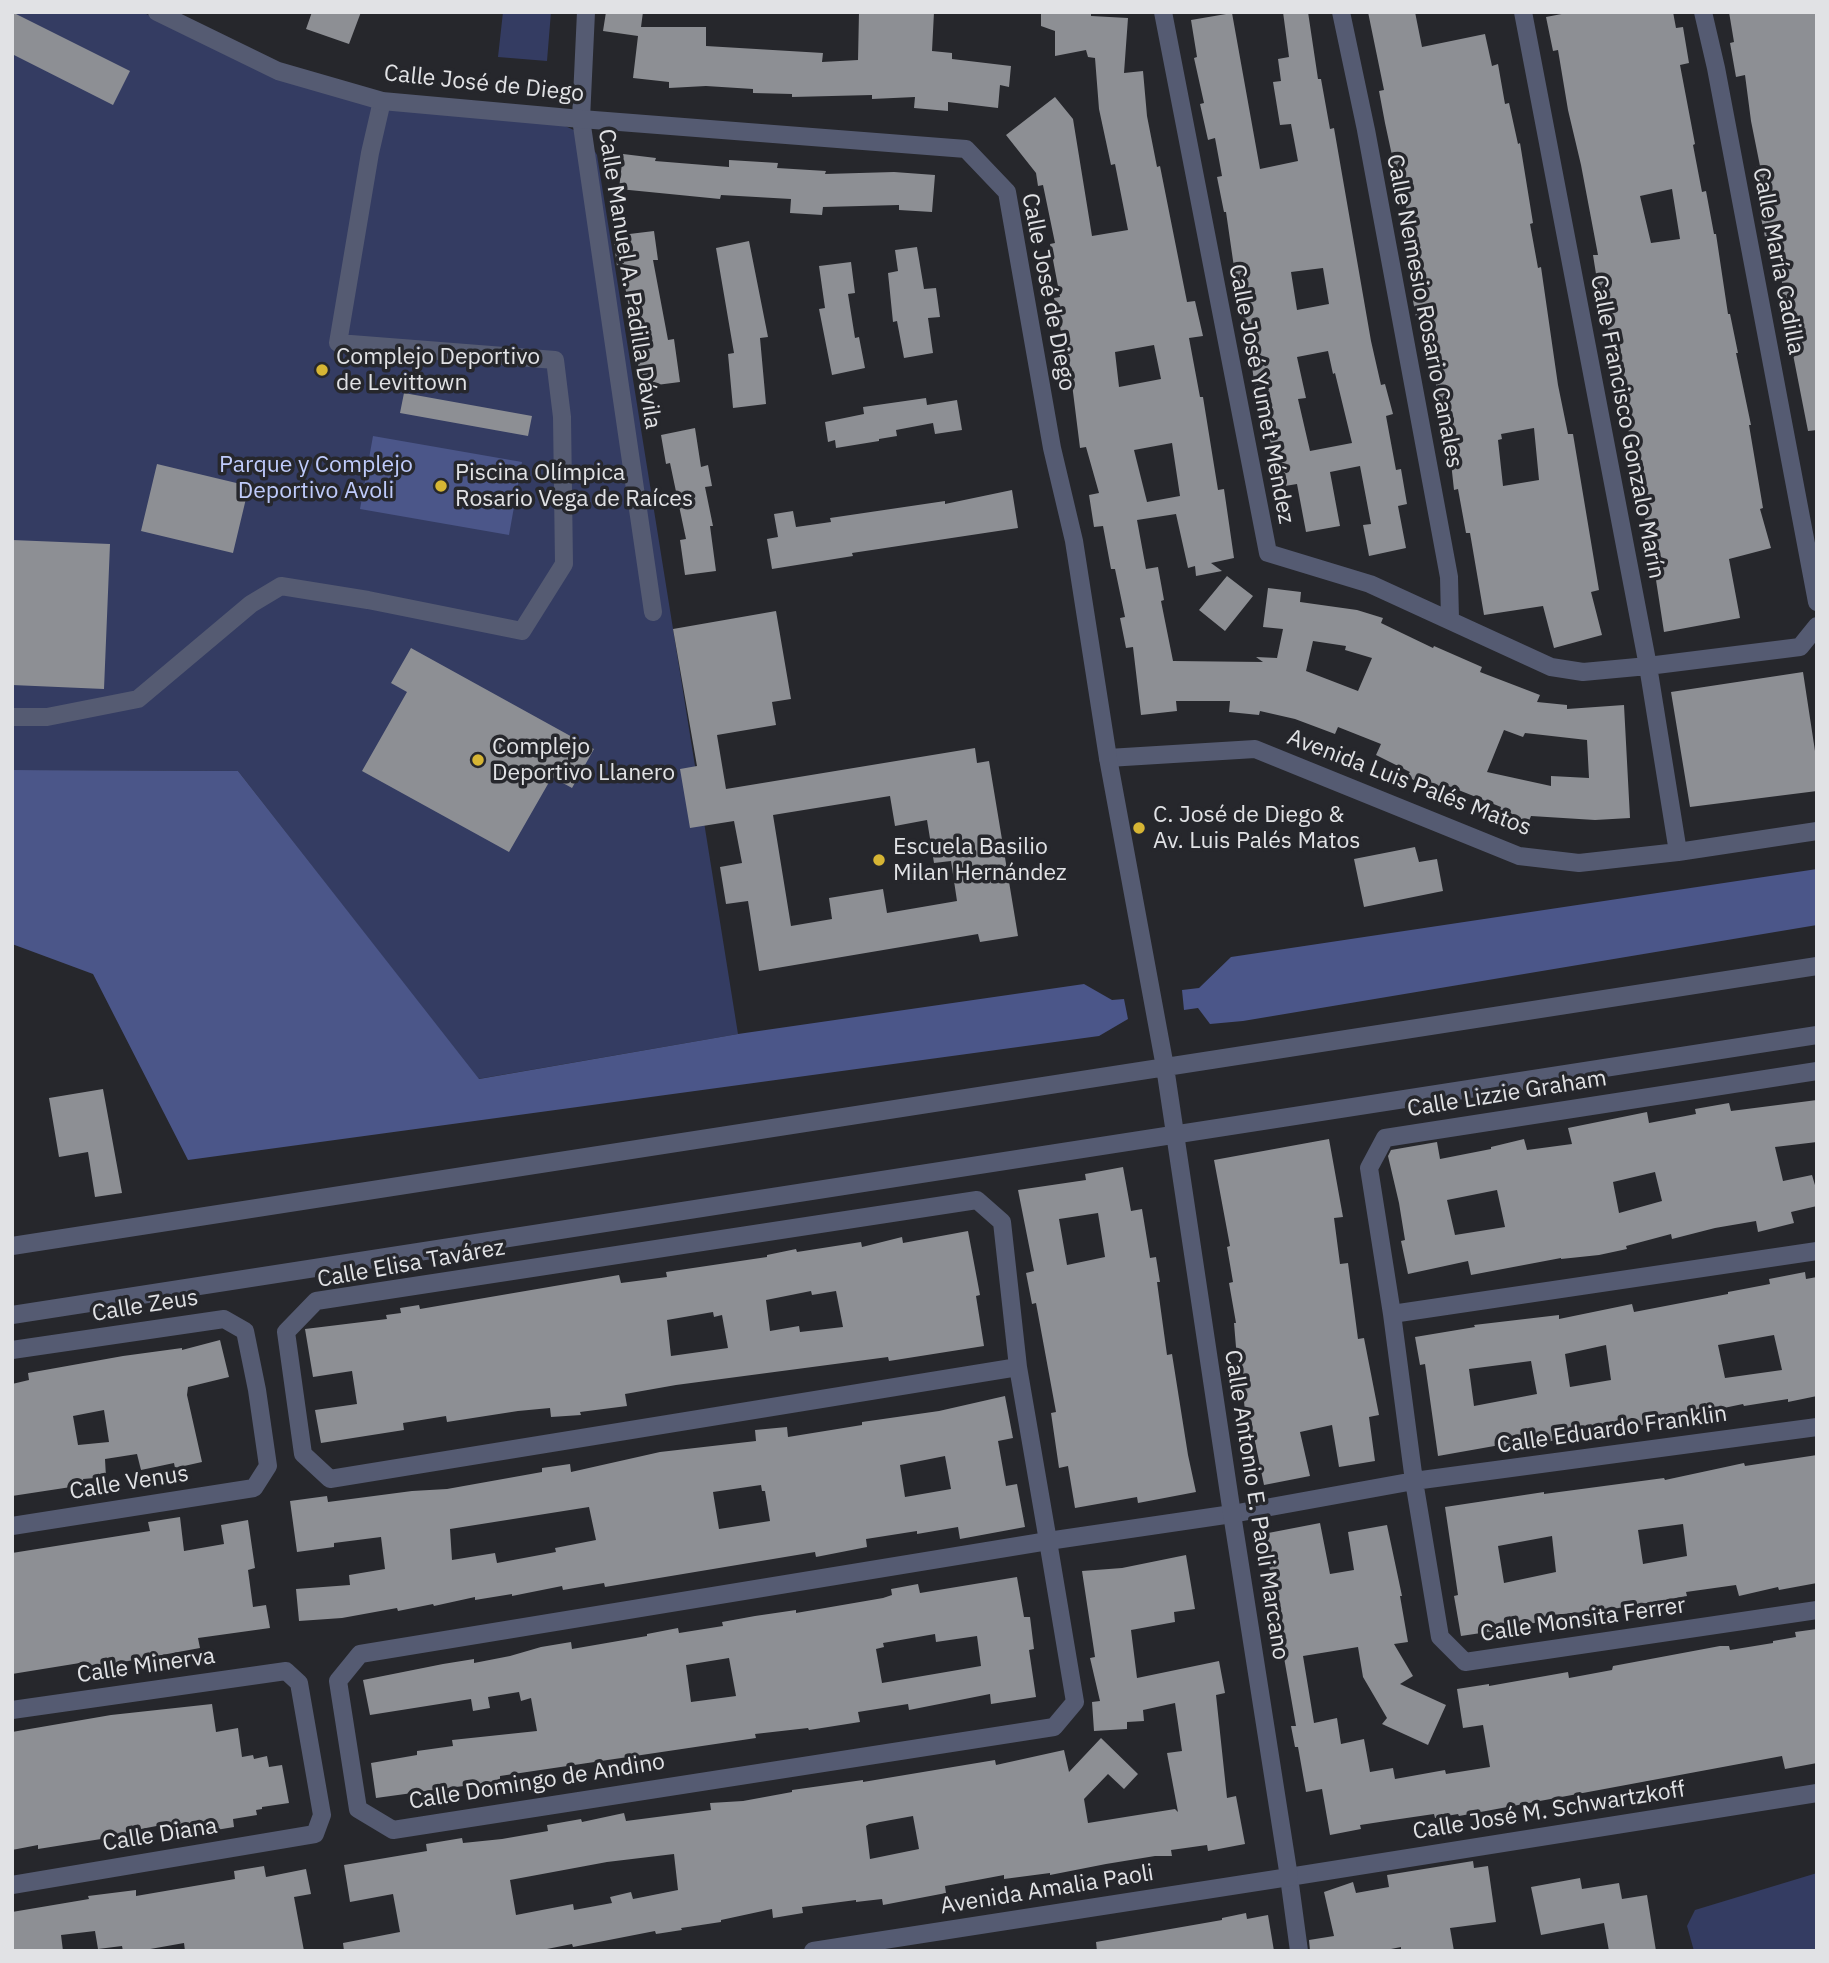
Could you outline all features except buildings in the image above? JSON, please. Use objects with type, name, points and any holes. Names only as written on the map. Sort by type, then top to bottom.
[{"type":"street","name":"Calle José de Diego","points":[[157,12],[278,71],[382,101],[965,149],[1007,192],[1052,448],[1074,541],[1108,758],[1165,1067]]},
{"type":"street","name":"Calle Manuel A. Padilla Dávila","points":[[586,12],[581,119],[653,612]]},
{"type":"street","name":"Calle José Yumet Méndez","points":[[1163,12],[1268,553],[1370,584],[1552,667],[1583,672],[1648,666]]},
{"type":"street","name":"Calle Nemesio Rosario Canales","points":[[1341,12],[1449,577],[1450,619]]},
{"type":"street","name":"Calle Francisco Gonzalo Marín","points":[[1523,12],[1648,666],[1678,852]]},
{"type":"street","name":"Calle María Cadilla","points":[[1703,12],[1716,68],[1817,602]]},
{"type":"street","points":[[12,717],[47,717],[138,699],[251,604],[281,586],[368,600],[522,631],[564,564],[562,416],[555,360],[338,343],[370,153],[382,101]]},
{"type":"street","points":[[1648,666],[1800,647],[1817,626]]},
{"type":"street","name":"Avenida Luis Palés Matos","points":[[1108,758],[1255,749],[1519,856],[1579,863],[1678,852],[1817,831]]},
{"type":"street","points":[[12,1246],[1817,966]]},
{"type":"street","points":[[12,1315],[1817,1035]]},
{"type":"street","name":"Calle Antonio E. Paoli Marcano","points":[[1165,1067],[1299,1951]]},
{"type":"street","name":"Calle Lizzie Graham","points":[[1414,1482],[1369,1168],[1385,1138],[1817,1071]]},
{"type":"street","name":"Calle Elisa Tavárez","points":[[1018,1367],[330,1479],[303,1454],[286,1332],[316,1301],[977,1200],[1002,1222],[1018,1367],[1048,1541]]},
{"type":"street","points":[[1392,1314],[1817,1251]]},
{"type":"street","name":"Calle Zeus","points":[[12,1350],[224,1319],[245,1331],[257,1390],[268,1466],[254,1488]]},
{"type":"street","name":"Calle Eduardo Franklin","points":[[1414,1482],[1817,1427]]},
{"type":"street","name":"Calle Domingo de Andino","points":[[1048,1541],[1075,1702],[1054,1727],[393,1830],[358,1809],[338,1681],[360,1654],[1048,1541],[1232,1514],[1414,1482]]},
{"type":"street","name":"Calle Monsita Ferrer","points":[[1414,1482],[1440,1637],[1465,1662],[1817,1610]]},
{"type":"street","name":"Calle Venus","points":[[12,1526],[254,1488]]},
{"type":"street","name":"Calle Minerva","points":[[12,1710],[286,1671],[299,1683],[313,1754],[322,1815],[315,1834]]},
{"type":"street","name":"Calle José M. Schwartzkoff","points":[[1289,1877],[1817,1793]]},
{"type":"street","name":"Calle Diana","points":[[12,1885],[315,1834]]},
{"type":"street","name":"Avenida Amalia Paoli","points":[[813,1951],[1289,1877]]},
{"type":"green space","name":"Complejo Deportivo de Levittown","points":[[12,12],[142,12],[276,76],[563,125],[578,132],[590,143],[597,155],[738,1034],[478,1079],[238,771],[12,770]]},
{"type":"green space","points":[[503,12],[551,12],[547,61],[498,57]]},
{"type":"green space","points":[[1817,1873],[1817,1951],[1694,1951],[1687,1926],[1695,1910]]},
{"type":"shaded area","name":"Piscina Olímpica Rosario Vega de Raíces","points":[[373,436],[522,462],[509,535],[360,509]]},
{"type":"shaded area","points":[[12,770],[238,771],[479,1079],[738,1034],[1084,984],[1112,1000],[1124,999],[1128,1019],[1099,1036],[188,1160],[93,974],[12,944]]},
{"type":"shaded area","points":[[1817,869],[1817,925],[1243,1021],[1210,1024],[1198,1008],[1184,1010],[1182,990],[1199,988],[1231,957]]},
{"type":"place","name":"Complejo Deportivo de Levittown","points":[[322,370]]},
{"type":"place","name":"Piscina Olímpica Rosario Vega de Raíces","points":[[441,486]]},
{"type":"place","name":"Complejo Deportivo Llanero","points":[[478,760]]},
{"type":"place","name":"C. José de Diego & Av. Luis Palés Matos","points":[[1139,828]]},
{"type":"place","name":"Escuela Basilio Milan Hernández","points":[[879,860]]},
{"type":"park label","name":"Parque y Complejo Deportivo Avoli","points":[[316,478]]}]
